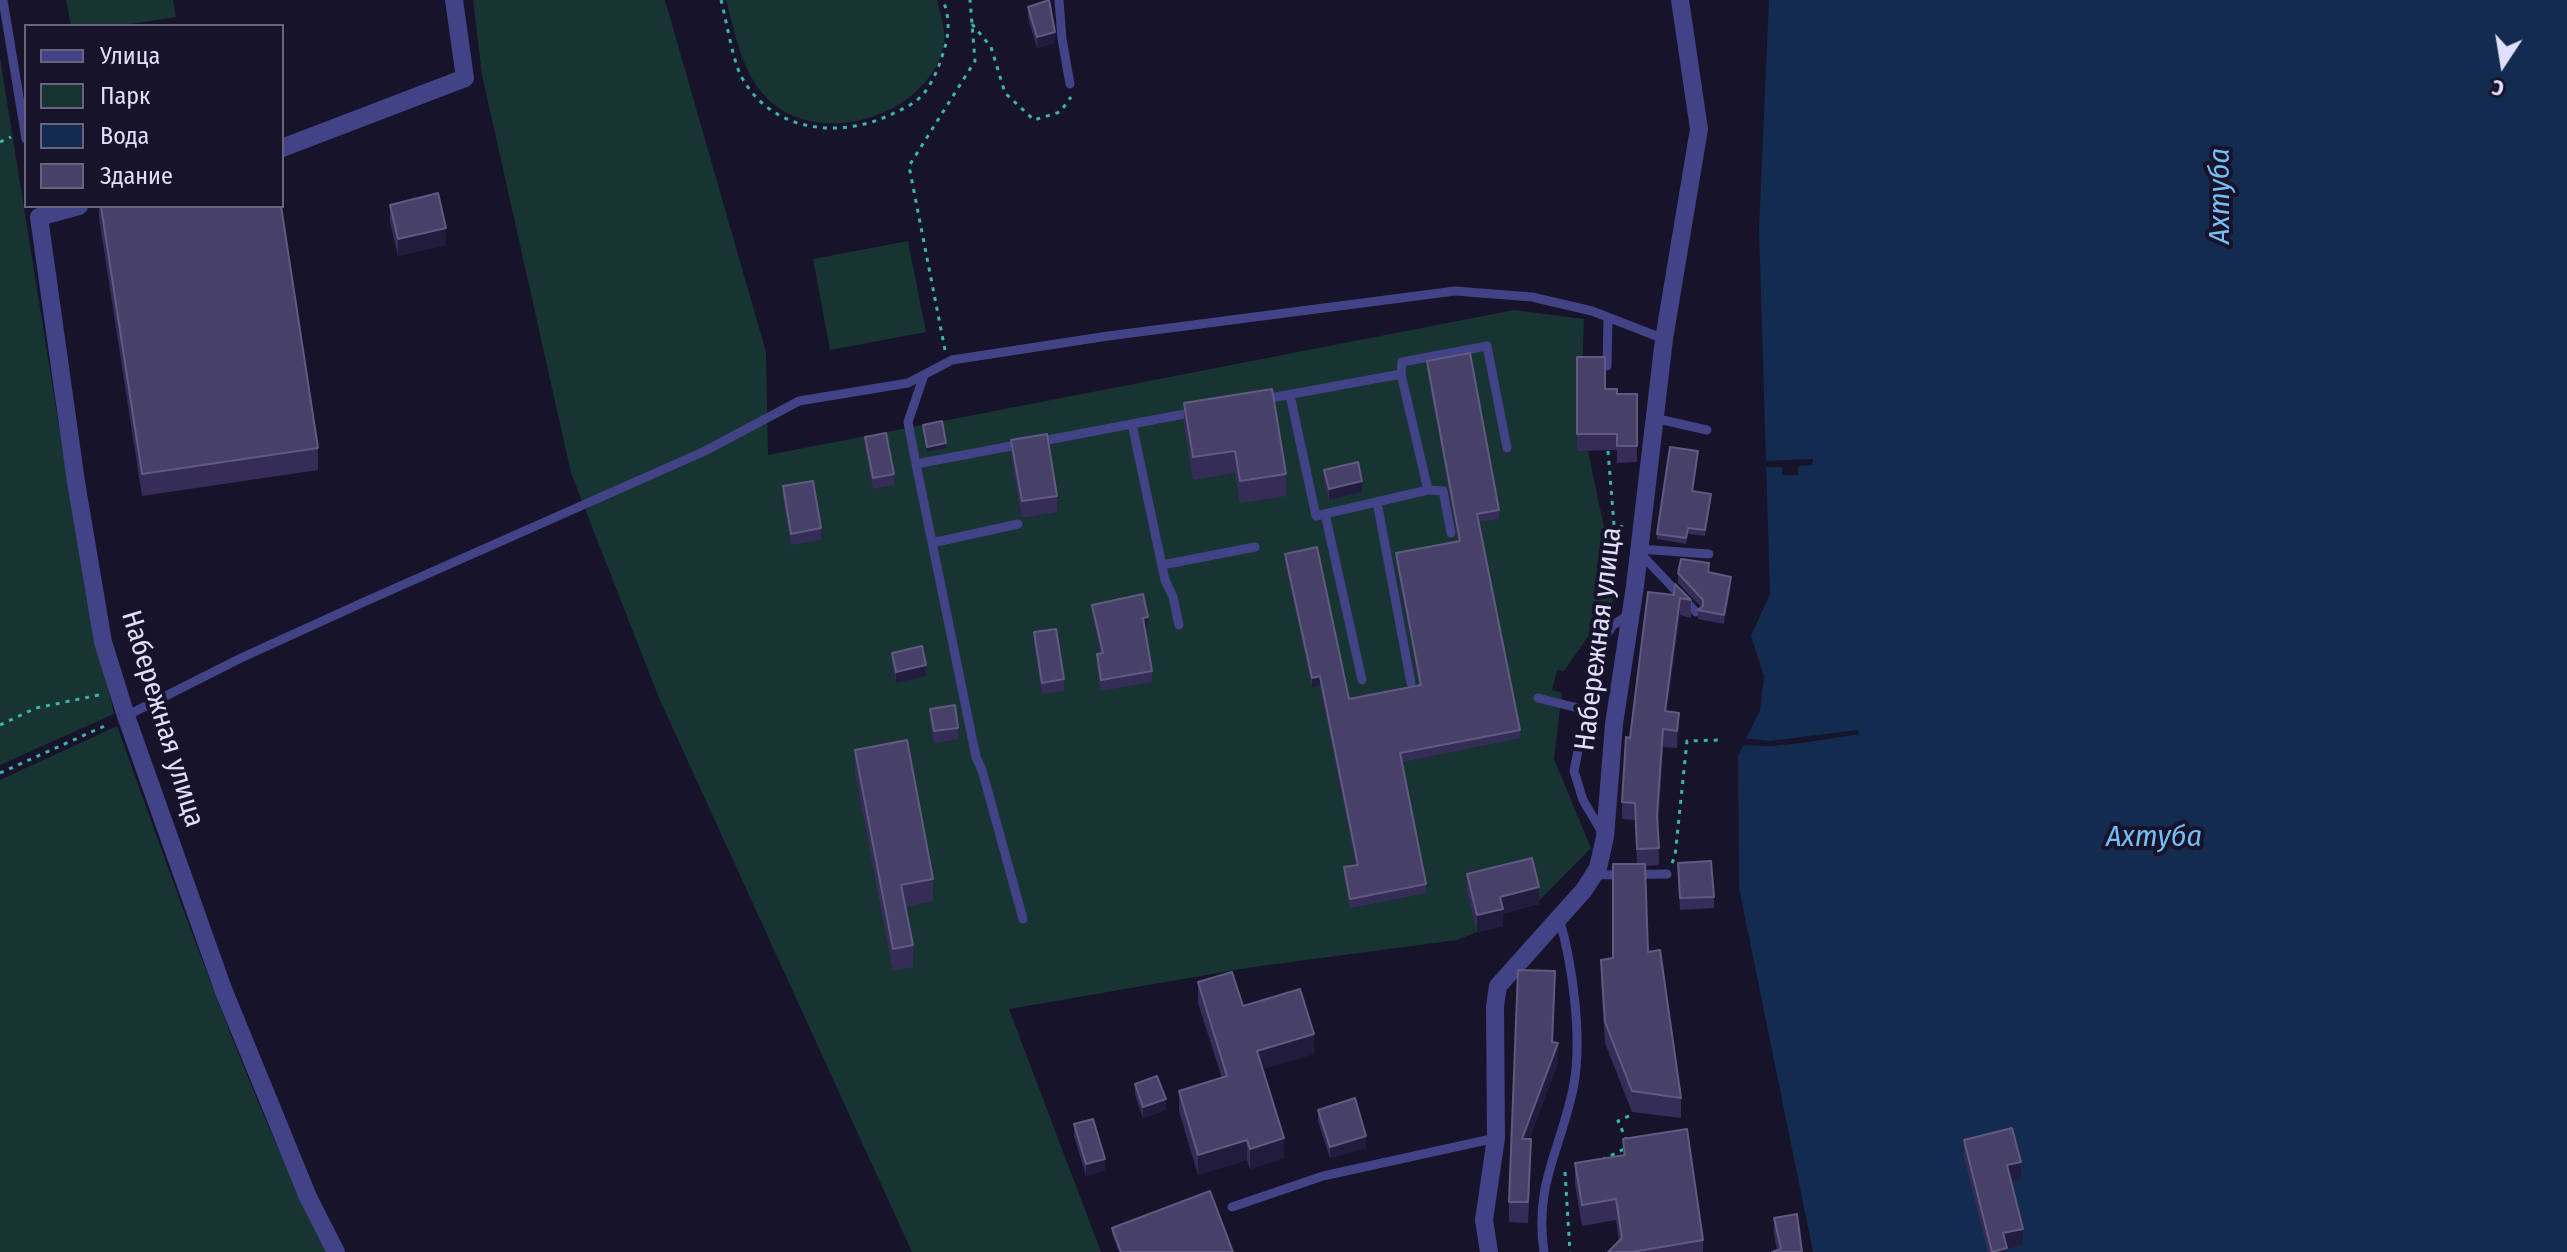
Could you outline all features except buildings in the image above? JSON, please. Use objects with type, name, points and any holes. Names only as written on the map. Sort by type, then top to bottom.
[{"type":"street","points":[[284,147],[465,78],[454,0]]},
{"type":"street","name":"Набережная улица","points":[[1489,1252],[1484,1220],[1496,1138],[1495,1006],[1498,986],[1584,890],[1598,868],[1605,837],[1614,724],[1640,544],[1664,339],[1699,129],[1680,0]]},
{"type":"street","name":"Набережная улица","points":[[65,208],[38,212],[76,482],[103,642],[126,716],[223,989],[308,1197],[336,1252]]},
{"type":"lane","points":[[3,0],[24,127]]},
{"type":"lane","points":[[1059,0],[1070,84]]},
{"type":"lane","points":[[126,716],[350,608],[705,451],[799,401],[908,383],[947,363],[1026,348],[1455,291],[1532,297],[1592,311],[1664,339]]},
{"type":"lane","points":[[1607,366],[1608,318]]},
{"type":"lane","points":[[1428,490],[1401,374],[1402,362],[1487,346],[1507,448]]},
{"type":"lane","points":[[1261,400],[1401,374]]},
{"type":"lane","points":[[924,375],[908,422],[976,757],[1023,919]]},
{"type":"lane","points":[[1290,395],[1316,516],[1428,490],[1443,491],[1451,533]]},
{"type":"lane","points":[[916,464],[1203,411]]},
{"type":"lane","points":[[1654,418],[1707,430]]},
{"type":"lane","points":[[1132,424],[1165,580],[1173,597],[1179,625]]},
{"type":"lane","points":[[1377,502],[1411,683]]},
{"type":"lane","points":[[1325,514],[1362,680]]},
{"type":"lane","points":[[932,543],[1018,524]]},
{"type":"lane","points":[[1640,544],[1709,554]]},
{"type":"lane","points":[[1640,544],[1696,612]]},
{"type":"lane","points":[[1162,565],[1255,547]]},
{"type":"lane","points":[[1605,837],[1583,800],[1574,771],[1598,650],[1612,626],[1631,613]]},
{"type":"lane","points":[[1538,698],[1586,710]]},
{"type":"lane","points":[[1594,875],[1667,874]]},
{"type":"lane","points":[[1544,1252],[1541,1214],[1548,1172],[1574,1088],[1577,1019],[1565,937],[1559,917]]},
{"type":"lane","points":[[1232,1207],[1323,1176],[1496,1138]]},
{"type":"path","points":[[721,0],[740,76],[754,94],[771,110],[797,125],[829,128],[861,127],[910,106],[925,93],[948,40],[949,16],[943,0]]},
{"type":"path","points":[[947,363],[909,166],[975,61],[970,0]]},
{"type":"path","points":[[972,24],[991,47],[1005,93],[1034,120],[1060,112],[1071,98],[1070,84]]},
{"type":"path","points":[[1608,451],[1614,525],[1640,544]]},
{"type":"path","points":[[0,725],[36,708],[118,689]]},
{"type":"path","points":[[0,773],[126,716]]},
{"type":"path","points":[[1667,874],[1675,856],[1687,741],[1720,740]]},
{"type":"path","points":[[1596,1164],[1629,1147],[1618,1121],[1631,1115]]},
{"type":"path","points":[[1548,1172],[1575,1172]]},
{"type":"path","points":[[1565,1172],[1570,1252]]},
{"type":"green space","points":[[66,0],[173,0],[176,17],[131,24],[71,24]]},
{"type":"green space","points":[[473,0],[665,0],[766,352],[768,455],[1514,310],[1584,319],[1582,374],[1577,374],[1577,450],[1588,451],[1618,594],[1564,671],[1557,670],[1552,690],[1562,693],[1554,759],[1591,848],[1539,904],[1501,914],[1503,926],[1457,940],[1253,967],[1009,1009],[1101,1252],[912,1252],[659,698],[571,473],[482,75]]},
{"type":"green space","points":[[726,0],[937,0],[944,42],[935,68],[918,90],[895,107],[868,118],[840,123],[812,121],[786,112],[756,85],[740,50]]},
{"type":"green space","points":[[0,58],[86,595],[114,714],[0,765]]},
{"type":"green space","points":[[908,241],[926,332],[830,350],[813,259]]},
{"type":"green space","points":[[117,726],[240,1058],[326,1252],[0,1252],[0,780]]},
{"type":"water","name":"Ахтуба","points":[[1769,0],[2567,0],[2567,1252],[1813,1252],[1739,888],[1738,756],[1760,710],[1764,676],[1751,636],[1770,594],[1759,229]]},
{"type":"pier","points":[[1813,459],[1812,465],[1798,466],[1798,475],[1782,475],[1782,467],[1762,467],[1762,461]]},
{"type":"pier","points":[[1858,730],[1859,734],[1802,743],[1739,745],[1742,738],[1770,741]]}]
